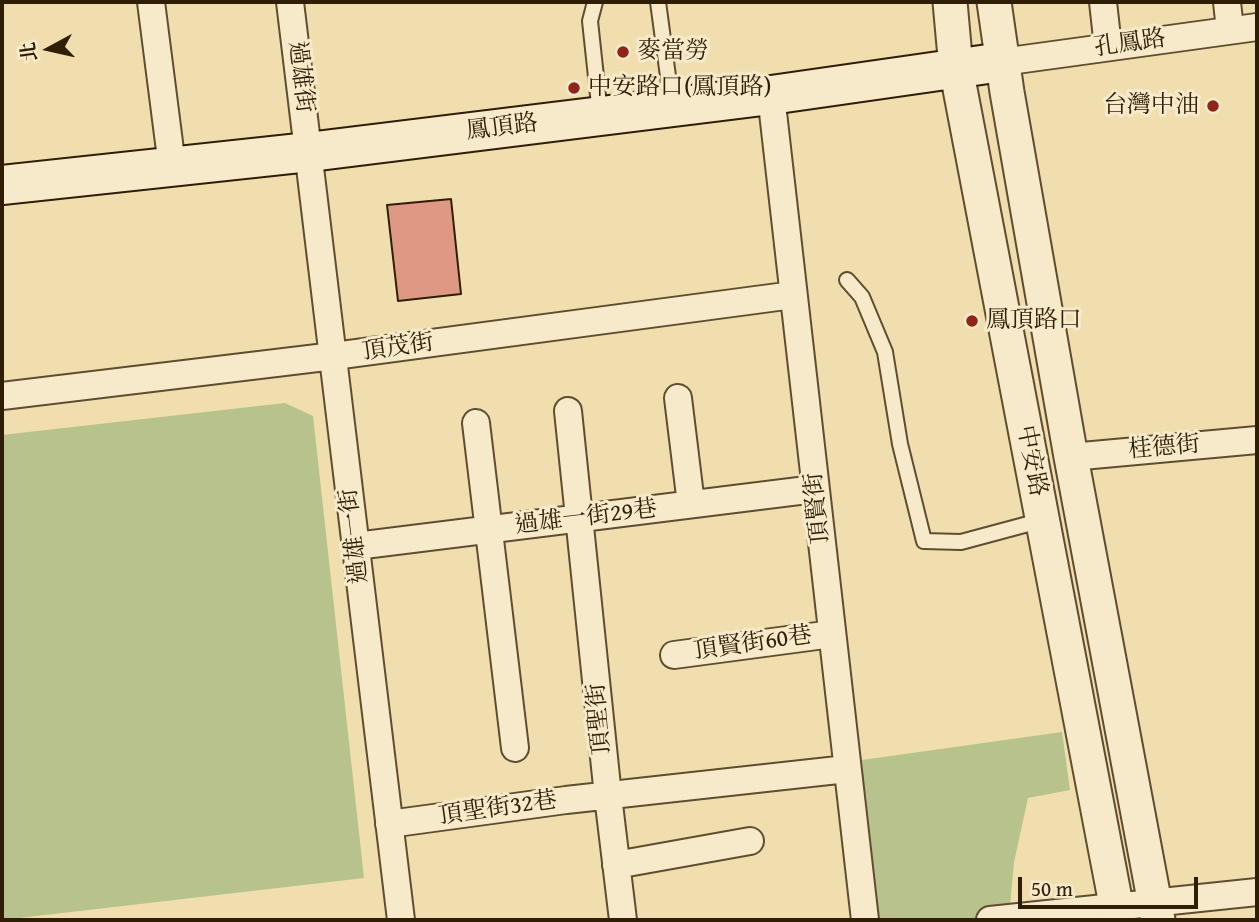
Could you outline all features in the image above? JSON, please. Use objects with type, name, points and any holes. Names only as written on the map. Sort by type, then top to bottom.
[{"type":"main road","name":"鳳頂路","points":[[2,185],[309,152],[771,95],[1002,62]]},
{"type":"street","points":[[151,2],[172,166]]},
{"type":"street","name":"過雄街","points":[[290,2],[309,152]]},
{"type":"street","name":"中安路","points":[[950,2],[956,68],[1118,914]]},
{"type":"street","name":"中安路","points":[[994,2],[1002,62],[1071,457],[1156,912]]},
{"type":"street","points":[[1103,2],[1108,47]]},
{"type":"street","points":[[1227,2],[1230,30]]},
{"type":"street","name":"孔鳳路","points":[[1002,62],[1257,27]]},
{"type":"street","name":"頂賢街","points":[[771,95],[865,920]]},
{"type":"street","name":"過雄一街","points":[[309,152],[401,920]]},
{"type":"street","name":"頂茂街","points":[[2,396],[334,356],[793,295]]},
{"type":"street","points":[[678,398],[691,504]]},
{"type":"street","name":"頂聖街","points":[[568,411],[608,796],[624,920]]},
{"type":"street","points":[[476,423],[515,748]]},
{"type":"street","name":"桂德街","points":[[1071,457],[1257,440]]},
{"type":"street","name":"過雄一街29巷","points":[[356,546],[815,489]]},
{"type":"street","name":"頂賢街60巷","points":[[674,655],[832,634]]},
{"type":"street","name":"頂聖街32巷","points":[[389,824],[847,769]]},
{"type":"street","points":[[617,865],[750,841]]},
{"type":"street","points":[[990,920],[1156,912],[1257,892]]},
{"type":"lane","points":[[595,2],[590,20],[600,116]]},
{"type":"lane","points":[[658,2],[673,107]]},
{"type":"lane","points":[[847,280],[862,297],[885,352],[900,444],[924,541],[961,542],[1043,520]]},
{"type":"green space","points":[[285,403],[313,416],[364,878],[2,920],[2,435]]},
{"type":"green space","points":[[1062,732],[1070,790],[1028,798],[1014,862],[1009,918],[872,920],[862,760]]},
{"type":"building","points":[[451,199],[461,294],[398,301],[387,205]]},
{"type":"place","name":"麥當勞","points":[[623,52]]},
{"type":"place","name":"中安路口(鳳頂路)","points":[[574,88]]},
{"type":"place","name":"台灣中油","points":[[1213,106]]},
{"type":"place","name":"鳳頂路口","points":[[972,321]]}]
